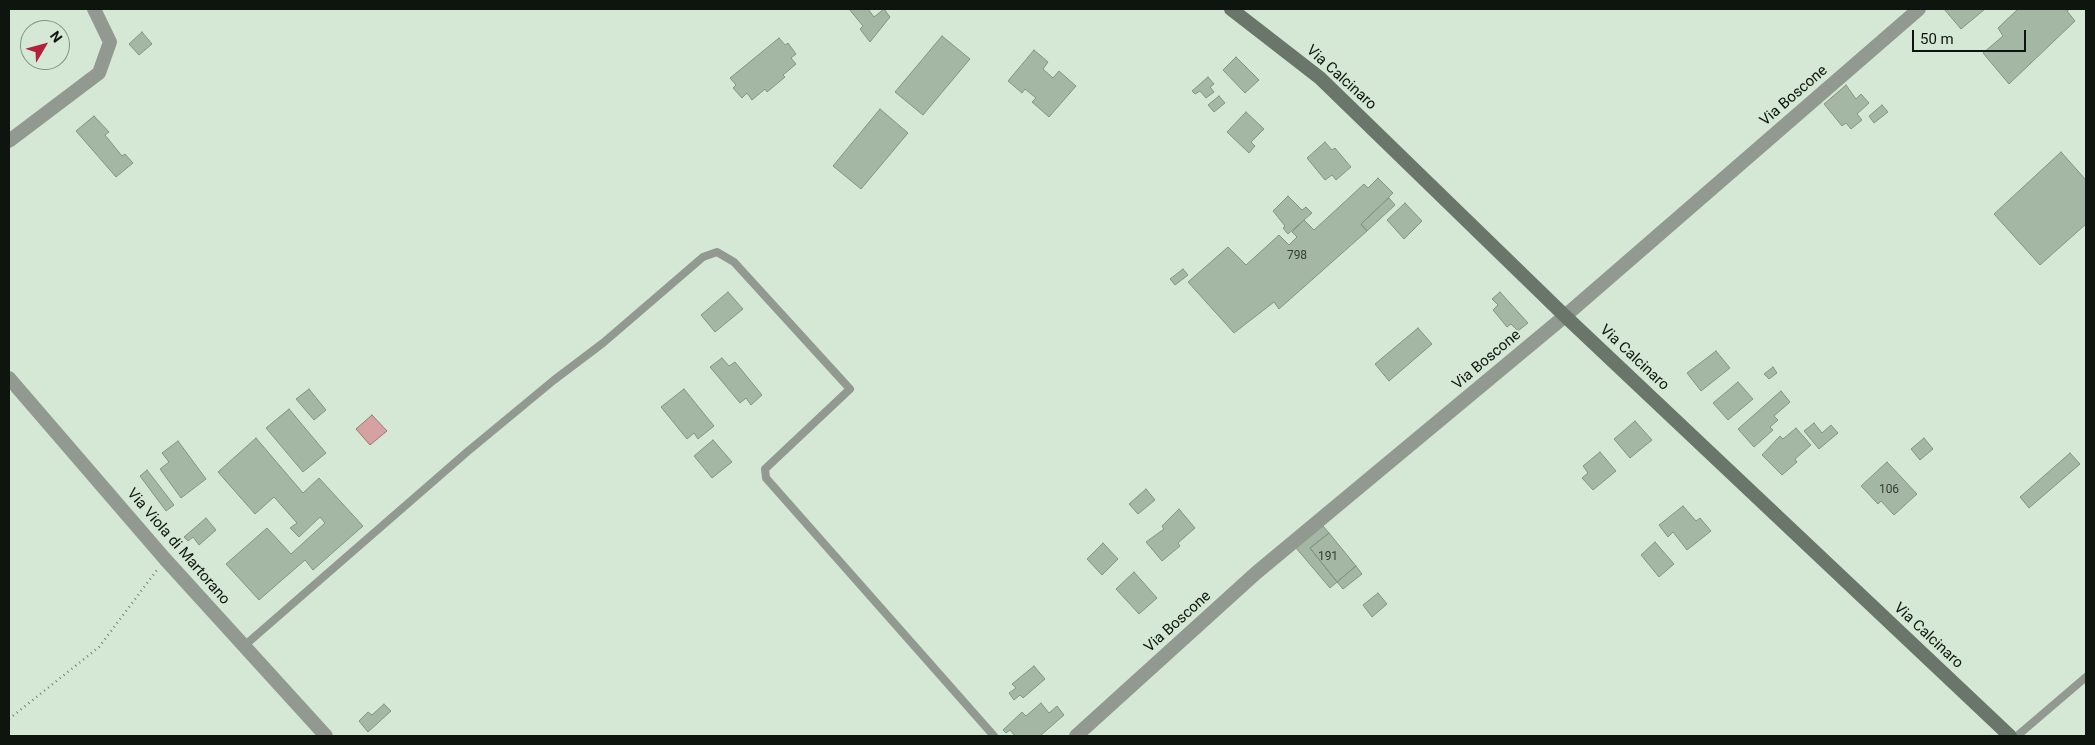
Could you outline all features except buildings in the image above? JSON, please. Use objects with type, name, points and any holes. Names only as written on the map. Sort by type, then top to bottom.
[{"type":"main road","name":"Via Calcinaro","points":[[1231,9],[1320,78],[1565,316],[2010,736]]},
{"type":"street","points":[[9,141],[99,73],[110,42],[94,9]]},
{"type":"street","name":"Via Boscone","points":[[1076,736],[1256,573],[1565,316],[1919,9]]},
{"type":"street","name":"Via Viola di Martorano","points":[[9,378],[165,559],[326,736]]},
{"type":"lane","points":[[244,646],[467,452],[554,380],[603,343],[703,257],[717,252],[734,262],[850,389],[764,469],[766,478],[994,736]]},
{"type":"lane","points":[[2017,736],[2086,678]]},
{"type":"path","points":[[9,719],[99,647],[165,559]]},
{"type":"shaded area","points":[[372,415],[387,431],[370,445],[356,429]]}]
